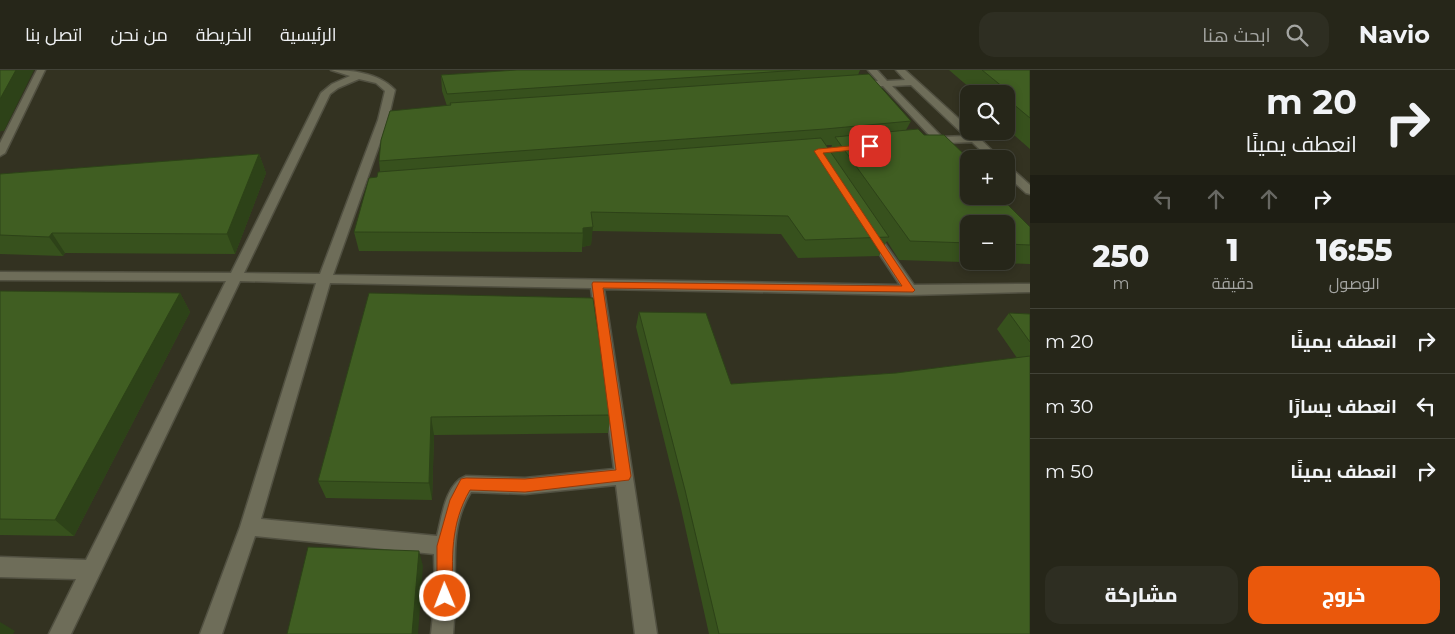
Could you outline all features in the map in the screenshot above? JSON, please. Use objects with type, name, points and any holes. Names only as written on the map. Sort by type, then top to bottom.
[{"type":"street","points":[[0,153],[41,70]]},
{"type":"street","points":[[211,634],[249,527],[324,280],[365,186],[388,119],[390,90],[380,81],[335,70]]},
{"type":"street","points":[[872,70],[960,161]]},
{"type":"street","points":[[900,70],[960,126]]},
{"type":"street","points":[[60,634],[326,93],[335,86],[360,75]]},
{"type":"street","points":[[846,86],[912,82]]},
{"type":"street","points":[[921,141],[960,139]]},
{"type":"street","points":[[975,140],[986,150]]},
{"type":"street","points":[[1015,177],[1030,191]]},
{"type":"street","points":[[866,224],[910,290]]},
{"type":"street","points":[[0,276],[234,278],[910,290],[1030,288]]},
{"type":"street","points":[[597,284],[646,634]]},
{"type":"street","points":[[442,634],[445,596],[444,546],[456,500],[466,484],[525,486],[624,476]]},
{"type":"street","points":[[249,527],[444,546]]},
{"type":"street","points":[[0,566],[92,570]]},
{"type":"building","points":[[0,70],[16,70],[0,99]]},
{"type":"building","points":[[517,70],[800,70],[447,94],[441,75]]},
{"type":"building","points":[[982,70],[1030,70],[1030,118],[1015,106],[1015,85],[1000,85]]},
{"type":"building","points":[[869,74],[911,121],[825,129],[379,161],[381,140],[390,111],[451,105],[450,103]]},
{"type":"building","points":[[918,129],[924,135],[944,135],[960,150],[960,205],[1008,205],[1030,227],[1030,245],[1015,244],[1015,215],[960,215],[960,243],[910,241],[835,137]]},
{"type":"building","points":[[821,138],[889,237],[805,240],[788,216],[591,212],[593,227],[583,228],[583,233],[354,232],[369,178],[377,177],[378,172]]},
{"type":"building","points":[[259,154],[227,234],[52,233],[49,237],[0,235],[0,174]]},
{"type":"building","points":[[0,291],[180,293],[55,520],[0,519]]},
{"type":"building","points":[[369,293],[593,298],[611,415],[431,417],[429,483],[318,481]]},
{"type":"building","points":[[639,312],[706,313],[731,384],[896,373],[1030,356],[1030,634],[719,634],[685,490]]},
{"type":"building","points":[[1009,313],[1030,314],[1030,342]]},
{"type":"building","points":[[308,547],[419,551],[412,634],[287,634]]},
{"type":"route","points":[[445,596],[444,546],[456,500],[466,484],[525,486],[624,476],[597,284],[910,290],[818,151],[870,146]]}]
